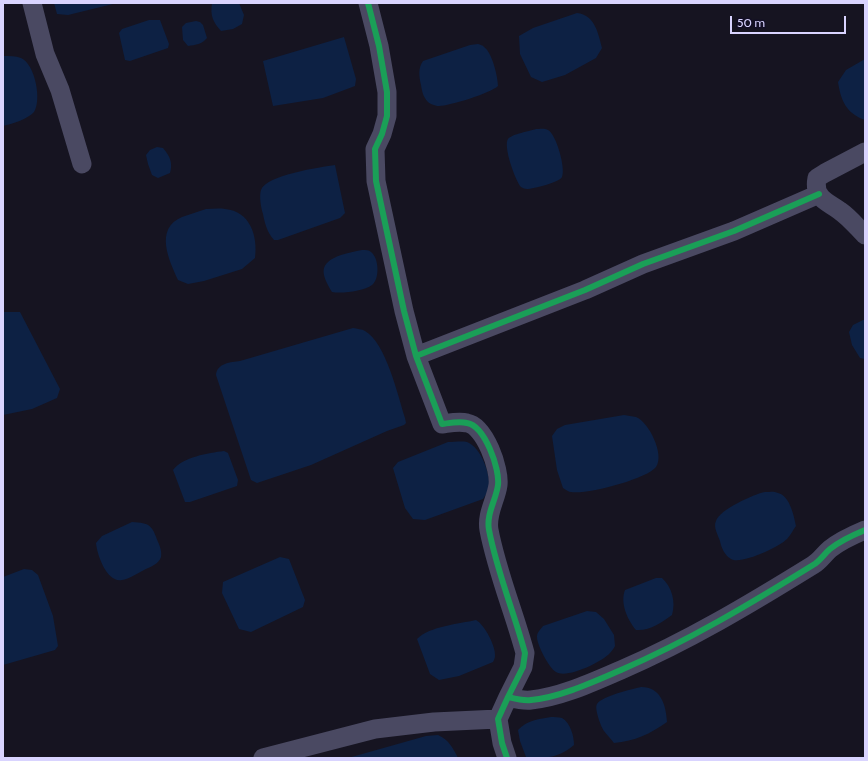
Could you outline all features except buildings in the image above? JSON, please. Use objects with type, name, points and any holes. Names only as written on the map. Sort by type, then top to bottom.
[{"type":"street","points":[[32,3],[45,54],[60,90],[82,164]]},
{"type":"street","points":[[368,3],[379,46],[387,92],[387,116],[382,134],[375,149],[374,161],[376,181],[404,311],[416,356],[442,424],[468,423],[479,431],[488,445],[497,467],[498,484],[495,502],[489,514],[488,527],[493,551],[524,653],[523,667],[498,719],[502,743],[507,758]]},
{"type":"street","points":[[865,152],[825,173],[818,178],[816,187],[818,194],[825,202],[841,211],[865,235]]},
{"type":"street","points":[[416,356],[585,290],[643,264],[734,231],[818,194]]},
{"type":"street","points":[[508,697],[525,700],[551,696],[594,682],[666,649],[734,614],[815,564],[837,544],[865,530]]},
{"type":"street","points":[[263,758],[375,729],[434,722],[498,719]]},
{"type":"water","points":[[54,3],[117,3],[68,15],[57,14]]},
{"type":"water","points":[[212,3],[239,3],[244,15],[242,24],[233,29],[221,31],[216,25],[211,12]]},
{"type":"water","points":[[577,13],[588,17],[595,26],[602,48],[596,58],[565,75],[542,82],[531,77],[520,54],[519,36],[533,28]]},
{"type":"water","points":[[149,20],[160,20],[169,44],[168,48],[130,61],[125,60],[119,33],[122,29]]},
{"type":"water","points":[[196,21],[203,25],[207,38],[199,44],[188,46],[183,40],[182,27],[186,23]]},
{"type":"water","points":[[344,37],[356,79],[355,86],[323,98],[273,106],[263,61]]},
{"type":"water","points":[[478,44],[484,46],[490,54],[496,71],[498,86],[470,99],[451,104],[438,106],[428,102],[423,94],[419,72],[423,61],[470,45]]},
{"type":"water","points":[[3,56],[19,57],[30,67],[36,83],[37,99],[34,112],[31,115],[20,121],[3,126]]},
{"type":"water","points":[[865,59],[865,120],[853,114],[846,106],[841,95],[838,82],[846,70]]},
{"type":"water","points":[[536,129],[545,129],[551,133],[560,152],[563,173],[562,177],[557,181],[540,187],[526,189],[521,187],[516,178],[510,163],[507,143],[510,137]]},
{"type":"water","points":[[157,147],[163,148],[169,157],[171,166],[170,173],[158,178],[152,175],[146,155],[150,150]]},
{"type":"water","points":[[335,165],[345,213],[340,218],[278,240],[274,240],[267,228],[260,199],[261,190],[265,185],[283,176]]},
{"type":"water","points":[[206,209],[223,209],[241,214],[250,226],[253,233],[256,250],[255,258],[242,269],[204,281],[188,284],[178,280],[168,254],[166,237],[168,229],[173,222],[182,217]]},
{"type":"water","points":[[362,250],[370,251],[376,259],[378,268],[375,282],[368,287],[353,292],[332,292],[324,274],[325,265],[341,255]]},
{"type":"water","points":[[3,312],[20,312],[60,389],[57,398],[32,409],[3,415]]},
{"type":"water","points":[[865,320],[865,359],[860,358],[852,345],[849,332],[853,325]]},
{"type":"water","points":[[353,328],[365,331],[372,337],[379,347],[390,371],[406,423],[311,465],[257,483],[251,480],[216,375],[219,368],[225,364]]},
{"type":"water","points":[[624,415],[636,417],[646,425],[657,447],[658,462],[656,467],[650,472],[629,481],[602,489],[570,492],[563,488],[557,470],[552,436],[557,429],[565,425]]},
{"type":"water","points":[[448,442],[467,442],[477,449],[487,469],[489,482],[488,491],[483,499],[425,520],[413,519],[405,508],[393,468],[398,462]]},
{"type":"water","points":[[224,451],[228,453],[238,480],[237,486],[190,502],[185,502],[173,470],[189,459],[203,454]]},
{"type":"water","points":[[765,492],[776,492],[786,498],[791,507],[796,526],[787,539],[760,554],[743,560],[729,558],[721,546],[715,528],[716,521],[723,512],[745,499]]},
{"type":"water","points":[[132,522],[147,524],[152,528],[160,547],[161,557],[154,565],[133,576],[122,580],[117,580],[107,573],[98,554],[96,543],[102,536]]},
{"type":"water","points":[[280,557],[289,559],[305,600],[303,607],[251,632],[239,629],[222,593],[223,582]]},
{"type":"water","points":[[24,569],[32,570],[38,575],[53,616],[58,646],[55,650],[3,665],[3,577]]},
{"type":"water","points":[[656,578],[662,578],[671,590],[674,605],[672,615],[651,628],[636,630],[625,611],[623,600],[625,590]]},
{"type":"water","points":[[587,611],[596,612],[604,619],[614,635],[615,646],[606,657],[592,665],[568,673],[561,674],[556,672],[550,666],[541,651],[537,637],[538,632],[543,626]]},
{"type":"water","points":[[476,620],[483,626],[492,642],[495,652],[493,662],[459,676],[439,680],[430,674],[417,639],[429,631],[437,628]]},
{"type":"water","points":[[641,687],[653,690],[661,698],[664,703],[667,722],[642,736],[629,741],[614,743],[601,726],[596,706],[605,698]]},
{"type":"water","points":[[558,717],[565,720],[572,734],[574,745],[558,755],[535,758],[526,757],[520,741],[518,730],[529,722]]},
{"type":"water","points":[[438,735],[448,742],[458,758],[348,758],[426,736]]},
{"type":"cycle path","points":[[368,3],[379,46],[387,92],[387,116],[382,134],[375,149],[376,181],[404,311],[416,356],[442,424],[461,422],[474,426],[480,432],[490,449],[497,469],[498,485],[488,524],[496,561],[525,653],[523,667],[498,719],[502,743],[507,758]]},
{"type":"cycle path","points":[[416,356],[585,290],[643,264],[734,231],[819,194]]},
{"type":"cycle path","points":[[508,697],[528,700],[554,696],[588,684],[646,659],[742,608],[815,563],[838,543],[865,530]]}]
